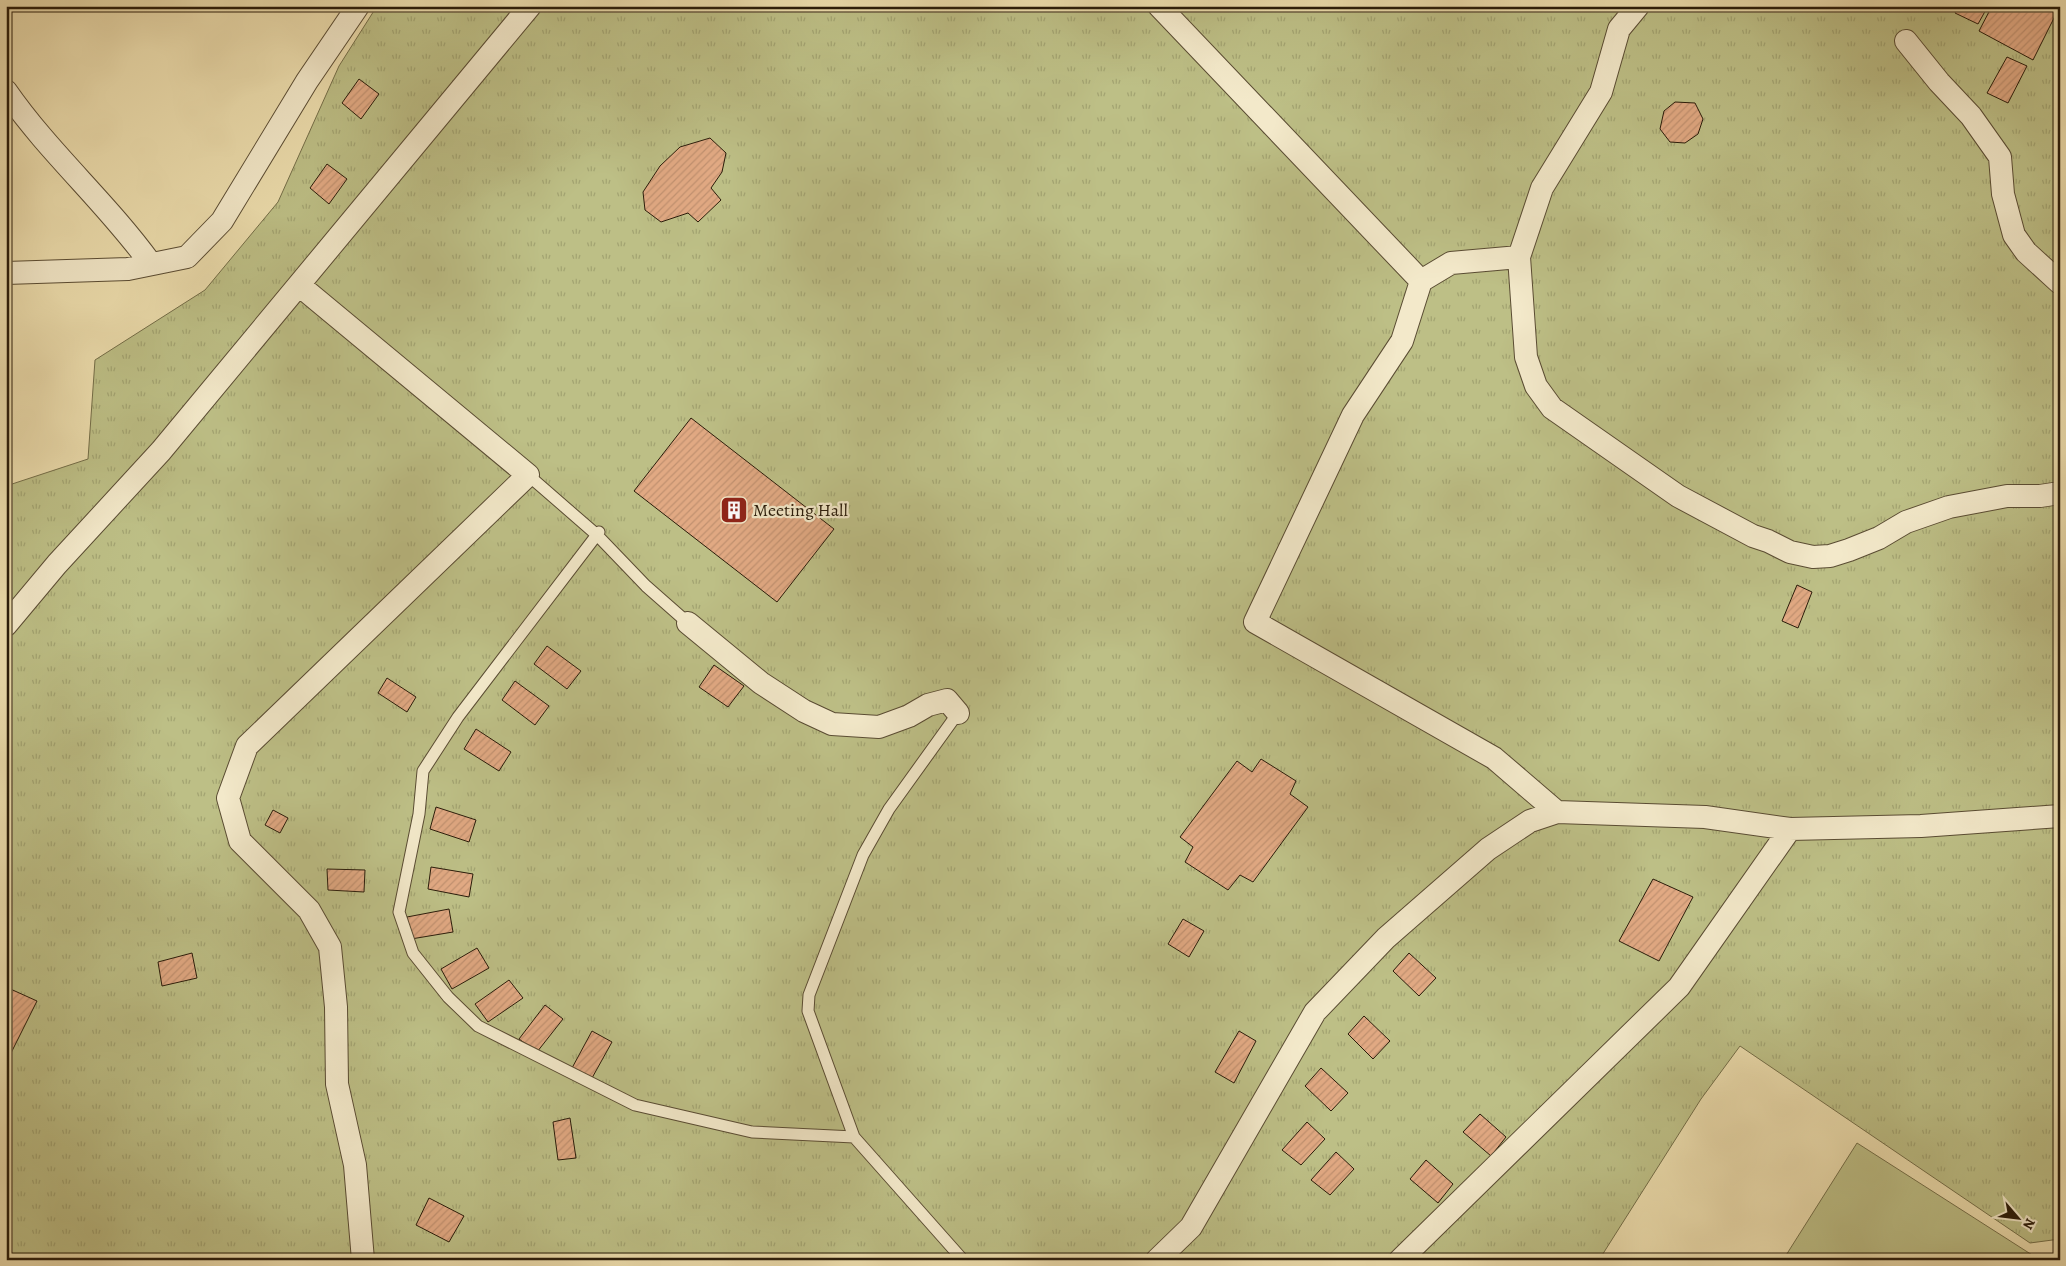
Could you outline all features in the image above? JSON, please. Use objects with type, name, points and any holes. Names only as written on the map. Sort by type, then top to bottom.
[{"type":"street","points":[[6,625],[57,564],[161,452],[530,6]]},
{"type":"street","points":[[1159,6],[1421,280]]},
{"type":"street","points":[[1638,6],[1619,29],[1601,92],[1542,188],[1519,257],[1526,357],[1536,386],[1552,408],[1678,496],[1753,536],[1790,552],[1813,557],[1830,556],[1879,538],[1906,522],[1949,508],[2006,496],[2040,496],[2060,493]]},
{"type":"street","points":[[6,273],[128,269],[187,256],[222,220],[352,9]]},
{"type":"street","points":[[1906,41],[1939,82],[1971,116],[2000,158],[2003,194],[2014,235],[2026,252],[2060,282]]},
{"type":"street","points":[[6,91],[24,116],[128,232],[151,264]]},
{"type":"street","points":[[1519,257],[1451,263],[1421,280],[1402,341],[1353,415],[1255,622],[1494,758],[1557,812]]},
{"type":"street","points":[[299,285],[528,475],[247,746],[228,798],[240,841],[309,910],[330,947],[336,1006],[337,1084],[355,1165],[363,1260]]},
{"type":"street","points":[[688,623],[761,683],[804,711],[832,724],[879,727],[909,716],[928,705],[947,700],[958,713]]},
{"type":"street","points":[[1157,1260],[1190,1227],[1315,1012],[1386,938],[1488,849],[1530,821],[1557,812],[1704,817],[1790,829],[1921,826],[2060,816]]},
{"type":"street","points":[[1400,1260],[1679,987],[1790,829]]},
{"type":"lane","points":[[528,475],[598,534],[646,586],[688,623]]},
{"type":"lane","points":[[598,534],[458,717],[423,771],[419,814],[399,912],[413,953],[448,998],[478,1026],[635,1104],[752,1132],[854,1137]]},
{"type":"lane","points":[[958,713],[889,809],[872,837],[863,855],[809,995],[808,1011],[854,1137],[963,1260]]},
{"type":"green space","points":[[377,6],[2060,6],[2060,1239],[2030,1243],[1740,1046],[1701,1099],[1599,1260],[6,1260],[6,486],[88,459],[95,360],[205,290],[278,202],[339,66]]},
{"type":"green space","points":[[1857,1143],[2040,1260],[1783,1260]]},
{"type":"building","points":[[1959,6],[1988,6],[1978,24],[1955,13]]},
{"type":"building","points":[[1992,6],[2060,6],[2033,60],[1979,31]]},
{"type":"building","points":[[2007,57],[2027,66],[2008,103],[1987,93]]},
{"type":"building","points":[[359,79],[379,94],[361,119],[342,103]]},
{"type":"building","points":[[1675,102],[1695,103],[1703,119],[1698,134],[1685,143],[1670,142],[1660,129],[1664,111]]},
{"type":"building","points":[[710,138],[726,153],[722,172],[711,188],[721,200],[698,222],[688,213],[661,222],[645,210],[643,192],[660,166],[680,147]]},
{"type":"building","points":[[327,164],[347,179],[329,204],[310,188]]},
{"type":"building","name":"Meeting Hall","points":[[691,418],[834,529],[777,602],[634,491]]},
{"type":"building","points":[[1797,585],[1812,592],[1798,628],[1782,621]]},
{"type":"building","points":[[547,646],[581,671],[567,689],[534,664]]},
{"type":"building","points":[[714,665],[744,686],[728,707],[699,687]]},
{"type":"building","points":[[387,678],[416,697],[407,712],[378,693]]},
{"type":"building","points":[[515,681],[549,706],[535,725],[502,700]]},
{"type":"building","points":[[476,729],[511,752],[499,771],[464,749]]},
{"type":"building","points":[[1261,759],[1296,781],[1290,794],[1308,807],[1253,882],[1240,875],[1228,890],[1185,862],[1193,847],[1180,837],[1237,761],[1252,772]]},
{"type":"building","points":[[436,807],[476,820],[469,842],[430,829]]},
{"type":"building","points":[[273,810],[288,818],[280,833],[265,825]]},
{"type":"building","points":[[431,867],[473,874],[469,897],[428,889]]},
{"type":"building","points":[[327,869],[365,870],[364,892],[328,890]]},
{"type":"building","points":[[1653,879],[1693,897],[1659,961],[1619,941]]},
{"type":"building","points":[[449,909],[453,932],[411,939],[407,917]]},
{"type":"building","points":[[1183,919],[1204,931],[1189,957],[1168,944]]},
{"type":"building","points":[[477,948],[489,968],[452,989],[441,969]]},
{"type":"building","points":[[192,953],[197,978],[162,986],[158,962]]},
{"type":"building","points":[[1409,953],[1436,978],[1419,996],[1393,971]]},
{"type":"building","points":[[509,980],[523,998],[488,1022],[475,1004]]},
{"type":"building","points":[[6,987],[37,1001],[6,1063]]},
{"type":"building","points":[[545,1005],[563,1019],[537,1052],[519,1039]]},
{"type":"building","points":[[1364,1016],[1390,1041],[1373,1059],[1348,1034]]},
{"type":"building","points":[[592,1031],[612,1042],[592,1078],[572,1068]]},
{"type":"building","points":[[1239,1031],[1256,1041],[1234,1083],[1215,1072]]},
{"type":"building","points":[[1321,1068],[1348,1093],[1331,1111],[1305,1086]]},
{"type":"building","points":[[1480,1114],[1506,1137],[1491,1156],[1463,1132]]},
{"type":"building","points":[[570,1118],[576,1158],[558,1160],[553,1122]]},
{"type":"building","points":[[1307,1122],[1325,1139],[1301,1165],[1282,1150]]},
{"type":"building","points":[[1336,1152],[1354,1169],[1330,1195],[1311,1180]]},
{"type":"building","points":[[1426,1160],[1453,1184],[1438,1203],[1410,1179]]},
{"type":"building","points":[[429,1198],[464,1216],[449,1242],[416,1225]]},
{"type":"place","name":"Meeting Hall","points":[[734,510]]}]
